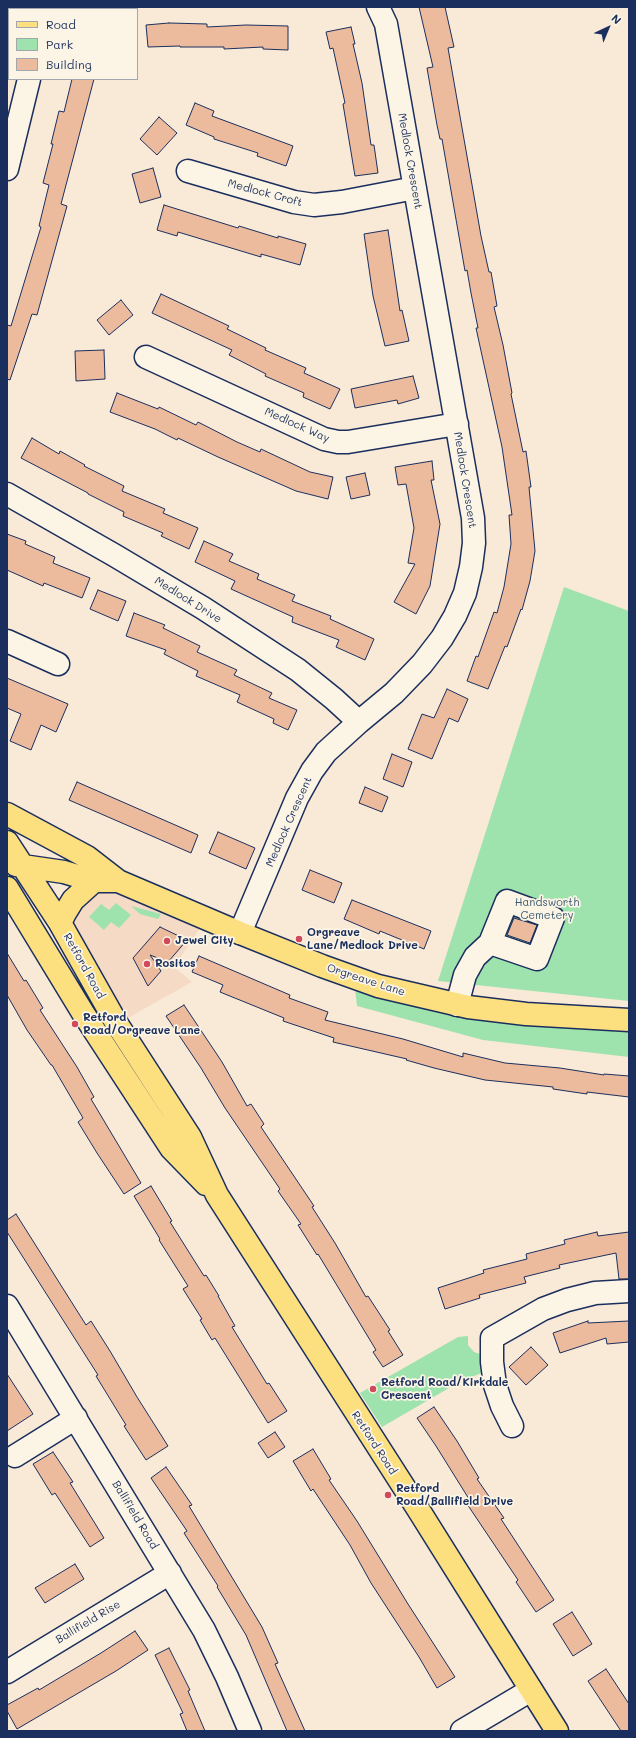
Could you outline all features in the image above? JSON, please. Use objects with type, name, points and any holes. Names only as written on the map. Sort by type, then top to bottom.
[{"type":"main road","name":"Orgreave Lane","points":[[7,814],[87,857],[118,880],[240,933],[322,966],[378,986],[458,1005],[526,1014],[629,1020]]},
{"type":"main road","points":[[11,855],[28,840],[48,837]]},
{"type":"main road","name":"Orgreave Lane","points":[[11,855],[94,881],[118,880]]},
{"type":"main road","name":"Retford Road","points":[[11,855],[60,923],[117,1024],[190,1137],[217,1195],[418,1509],[557,1731]]},
{"type":"main road","points":[[60,923],[73,900],[94,881]]},
{"type":"main road","name":"Retford Road","points":[[7,888],[83,1013],[171,1148],[217,1195]]},
{"type":"street","name":"Medlock Crescent","points":[[240,933],[297,798],[312,771],[326,752],[394,693],[422,664],[442,638],[455,616],[464,593],[471,567],[474,543],[473,518],[386,24],[378,7]]},
{"type":"street","points":[[7,169],[30,80]]},
{"type":"street","name":"Medlock Croft","points":[[188,171],[294,202],[314,205],[342,202],[415,188]]},
{"type":"street","name":"Medlock Way","points":[[146,357],[324,439],[338,442],[348,442],[457,424]]},
{"type":"street","name":"Medlock Drive","points":[[7,494],[203,608],[298,670],[334,699],[359,722]]},
{"type":"street","points":[[7,641],[58,664]]},
{"type":"street","points":[[458,1005],[465,975],[475,957],[490,943]]},
{"type":"street","points":[[512,1426],[502,1406],[495,1385],[492,1362],[492,1338],[543,1310],[567,1300],[595,1293],[629,1291]]},
{"type":"street","name":"Ballifield Road","points":[[7,1306],[204,1630],[227,1677],[250,1731]]},
{"type":"street","points":[[15,1456],[76,1418]]},
{"type":"street","name":"Ballifield Rise","points":[[7,1672],[170,1573]]},
{"type":"street","points":[[462,1731],[531,1690]]},
{"type":"shaded area","points":[[94,881],[207,918],[174,967],[192,982],[117,1024],[65,913]]},
{"type":"green space","name":"Handsworth Cemetery","points":[[564,587],[629,611],[629,1001],[438,981]]},
{"type":"green space","points":[[116,903],[131,915],[119,928],[111,922],[104,930],[89,917],[101,904],[109,910]]},
{"type":"green space","points":[[131,906],[161,914],[158,919],[140,914]]},
{"type":"green space","points":[[355,989],[420,1008],[481,1018],[629,1030],[629,1057],[483,1040],[357,1006]]},
{"type":"green space","points":[[468,1336],[468,1345],[474,1352],[489,1357],[487,1371],[461,1381],[382,1427],[360,1393],[458,1337]]},
{"type":"building","points":[[419,7],[445,7],[454,47],[448,48],[481,236],[489,272],[491,272],[497,306],[494,307],[503,345],[523,452],[526,451],[531,487],[529,487],[535,551],[530,581],[522,610],[521,609],[507,647],[505,646],[488,689],[467,681],[476,656],[478,657],[494,612],[497,613],[504,587],[511,544],[509,515],[512,515],[502,447],[476,328],[478,328],[467,270],[465,271],[442,139],[440,139],[437,125],[427,68],[433,67]]},
{"type":"building","points":[[169,23],[207,24],[207,27],[246,25],[288,26],[288,50],[263,49],[263,47],[224,49],[224,47],[148,47],[146,25]]},
{"type":"building","points":[[351,27],[355,44],[353,44],[362,83],[371,145],[374,145],[378,173],[355,176],[343,104],[345,103],[333,48],[330,49],[326,32]]},
{"type":"building","points":[[72,80],[94,80],[61,204],[67,206],[37,315],[32,314],[10,380],[7,379],[7,325],[11,326],[41,227],[39,226],[49,185],[43,183],[53,144],[51,144],[59,111],[64,112]]},
{"type":"building","points":[[195,103],[214,111],[212,116],[293,146],[286,166],[257,156],[258,153],[214,139],[214,137],[186,125]]},
{"type":"building","points":[[159,117],[177,133],[157,155],[140,139]]},
{"type":"building","points":[[153,168],[161,197],[140,203],[132,174]]},
{"type":"building","points":[[164,205],[238,228],[239,226],[278,238],[278,236],[306,244],[300,265],[261,254],[261,257],[178,232],[177,236],[157,230]]},
{"type":"building","points":[[388,230],[400,311],[402,310],[409,341],[385,346],[373,296],[364,234]]},
{"type":"building","points":[[161,294],[229,326],[227,329],[266,348],[265,350],[306,368],[304,373],[340,389],[330,409],[303,397],[304,393],[265,376],[266,374],[229,355],[232,350],[152,313]]},
{"type":"building","points":[[121,300],[133,315],[109,335],[97,320]]},
{"type":"building","points":[[104,350],[105,379],[76,381],[75,351]]},
{"type":"building","points":[[413,376],[419,398],[398,404],[397,400],[355,408],[351,389]]},
{"type":"building","points":[[117,393],[158,409],[159,407],[196,425],[198,422],[237,442],[260,452],[261,449],[310,472],[333,477],[328,499],[296,491],[178,438],[177,440],[155,429],[110,412]]},
{"type":"building","points":[[32,438],[59,454],[60,451],[85,465],[84,466],[124,486],[122,491],[165,509],[163,513],[198,528],[189,549],[161,536],[163,533],[123,516],[124,512],[21,458]]},
{"type":"building","points":[[432,461],[434,480],[431,480],[440,524],[430,586],[416,614],[394,602],[415,564],[408,563],[414,528],[406,484],[398,485],[395,467]]},
{"type":"building","points":[[365,473],[370,495],[351,499],[346,477]]},
{"type":"building","points":[[7,534],[26,541],[25,544],[55,557],[53,563],[90,578],[82,598],[44,583],[43,586],[7,570]]},
{"type":"building","points":[[204,541],[233,554],[229,561],[259,574],[257,579],[295,595],[292,601],[331,616],[330,619],[374,639],[365,660],[336,647],[339,640],[292,622],[293,617],[231,589],[235,581],[195,562]]},
{"type":"building","points":[[98,590],[126,601],[118,621],[90,609]]},
{"type":"building","points":[[134,613],[165,625],[163,628],[200,646],[197,652],[237,670],[234,675],[272,693],[269,698],[297,710],[288,730],[273,723],[274,719],[237,702],[240,695],[196,676],[198,671],[164,654],[166,650],[126,636]]},
{"type":"building","points":[[7,678],[68,704],[56,732],[41,725],[31,750],[10,741],[21,714],[7,708]]},
{"type":"building","points":[[447,689],[468,699],[458,722],[449,718],[432,759],[408,749],[422,714],[434,718]]},
{"type":"building","points":[[392,754],[412,762],[403,787],[383,779]]},
{"type":"building","points":[[77,782],[198,835],[191,853],[69,800]]},
{"type":"building","points":[[365,787],[388,797],[382,812],[359,803]]},
{"type":"building","points":[[218,832],[255,848],[246,869],[209,853]]},
{"type":"building","points":[[310,870],[342,883],[334,903],[302,890]]},
{"type":"building","points":[[352,900],[431,931],[424,949],[380,931],[379,934],[344,919]]},
{"type":"building","points":[[514,918],[537,925],[530,943],[507,935]]},
{"type":"building","points":[[160,927],[187,940],[168,962],[150,955],[161,971],[148,986],[133,958]]},
{"type":"building","points":[[7,953],[43,1008],[40,1010],[77,1067],[94,1097],[91,1099],[141,1183],[124,1194],[78,1122],[83,1118],[52,1065],[27,1030],[7,995]]},
{"type":"building","points":[[199,956],[290,995],[289,998],[328,1012],[325,1020],[403,1039],[463,1057],[463,1053],[505,1063],[560,1068],[604,1075],[629,1076],[629,1097],[587,1092],[587,1094],[553,1089],[553,1087],[485,1080],[434,1068],[406,1060],[407,1059],[333,1042],[334,1038],[283,1021],[284,1018],[220,992],[223,985],[192,972]]},
{"type":"building","points":[[184,1005],[222,1062],[247,1106],[251,1104],[264,1124],[261,1127],[314,1206],[312,1207],[335,1243],[366,1297],[368,1296],[390,1330],[388,1331],[403,1355],[383,1367],[373,1352],[376,1350],[318,1254],[317,1255],[298,1225],[301,1224],[278,1191],[280,1189],[225,1108],[201,1068],[166,1016]]},
{"type":"building","points":[[151,1186],[172,1221],[170,1222],[204,1276],[206,1275],[219,1296],[235,1326],[232,1327],[267,1384],[269,1383],[287,1411],[268,1423],[215,1338],[212,1340],[200,1320],[202,1319],[183,1289],[188,1286],[159,1240],[160,1239],[134,1196]]},
{"type":"building","points":[[16,1214],[86,1325],[91,1321],[168,1446],[146,1460],[124,1426],[126,1425],[96,1376],[98,1375],[7,1232],[7,1220]]},
{"type":"building","points":[[597,1232],[598,1236],[629,1232],[629,1279],[619,1279],[616,1253],[559,1265],[560,1268],[524,1277],[526,1283],[479,1295],[480,1298],[445,1309],[438,1288],[484,1273],[483,1270],[527,1259],[526,1254],[565,1244],[564,1240]]},
{"type":"building","points":[[588,1321],[588,1323],[629,1321],[629,1342],[607,1344],[606,1338],[560,1353],[553,1333]]},
{"type":"building","points":[[531,1347],[548,1365],[526,1385],[509,1367]]},
{"type":"building","points":[[7,1374],[33,1414],[7,1431]]},
{"type":"building","points":[[434,1407],[457,1441],[479,1478],[477,1479],[504,1518],[501,1519],[554,1600],[536,1612],[516,1582],[518,1580],[465,1501],[469,1499],[417,1418]]},
{"type":"building","points":[[275,1432],[285,1447],[268,1458],[258,1443]]},
{"type":"building","points":[[313,1449],[331,1479],[329,1480],[357,1521],[455,1677],[437,1688],[419,1657],[371,1583],[350,1545],[313,1489],[311,1491],[293,1461]]},
{"type":"building","points":[[53,1452],[73,1482],[70,1483],[104,1538],[90,1547],[55,1493],[52,1495],[33,1464]]},
{"type":"building","points":[[166,1467],[192,1505],[189,1506],[262,1627],[278,1663],[275,1664],[305,1731],[287,1731],[246,1635],[217,1587],[218,1586],[184,1533],[187,1531],[151,1478]]},
{"type":"building","points":[[75,1564],[84,1579],[45,1603],[35,1588]]},
{"type":"building","points":[[572,1612],[592,1644],[573,1656],[553,1624]]},
{"type":"building","points":[[135,1631],[148,1650],[116,1671],[17,1729],[7,1711],[7,1705],[38,1688],[39,1690]]},
{"type":"building","points":[[169,1648],[190,1690],[188,1691],[205,1731],[187,1731],[180,1714],[183,1713],[155,1655]]},
{"type":"building","points":[[606,1669],[629,1704],[629,1731],[621,1731],[588,1681]]},
{"type":"place","name":"Orgreave Lane/Medlock Drive","points":[[299,939]]},
{"type":"place","name":"Jewel City","points":[[167,941]]},
{"type":"place","name":"Rositos","points":[[147,964]]},
{"type":"place","name":"Retford Road/Orgreave Lane","points":[[75,1024]]},
{"type":"place","name":"Retford Road/Kirkdale Crescent","points":[[373,1389]]},
{"type":"place","name":"Retford Road/Ballifield Drive","points":[[388,1495]]}]
